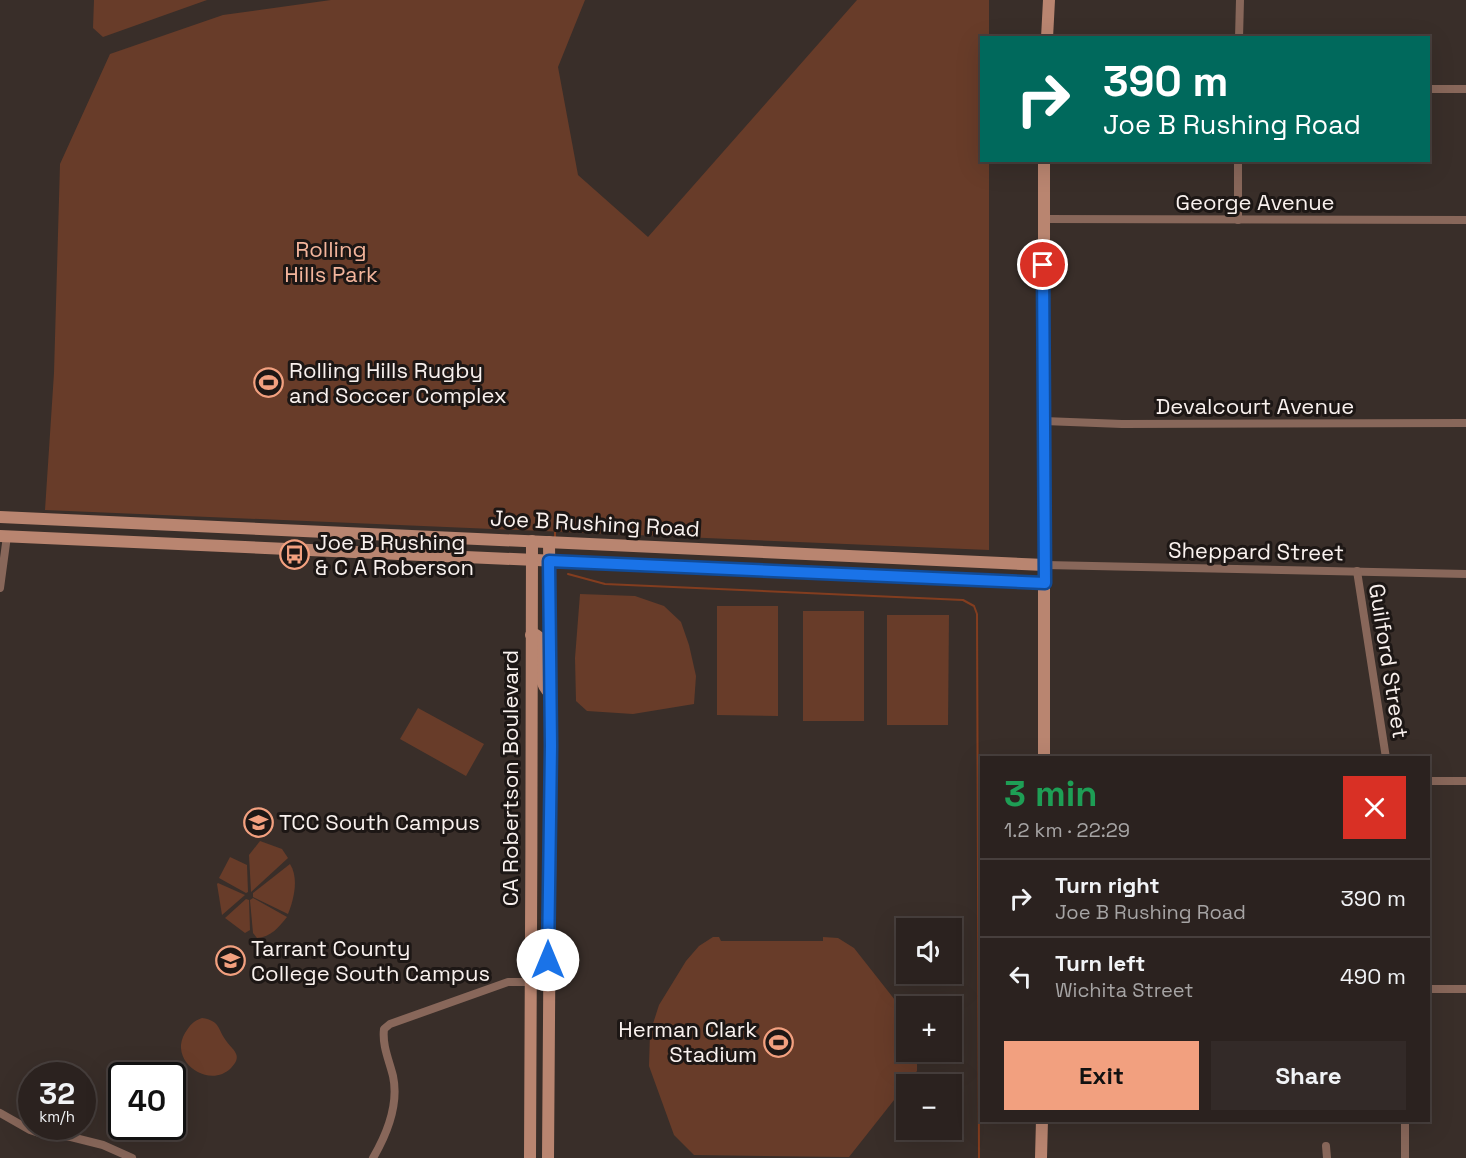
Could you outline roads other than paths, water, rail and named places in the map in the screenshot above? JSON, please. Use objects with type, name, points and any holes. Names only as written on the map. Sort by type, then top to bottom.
[{"type":"street","points":[[1047,36],[1049,0]]},
{"type":"street","points":[[1239,36],[1240,0]]},
{"type":"street","points":[[1430,89],[1466,88]]},
{"type":"street","points":[[1044,162],[1044,756]]},
{"type":"street","points":[[1238,162],[1238,220]]},
{"type":"street","name":"George Avenue","points":[[1043,219],[1466,220]]},
{"type":"street","name":"Devalcourt Avenue","points":[[1044,421],[1122,424],[1466,423]]},
{"type":"street","points":[[0,588],[4,517]]},
{"type":"street","name":"Joe B Rushing Road","points":[[4,517],[1045,566]]},
{"type":"street","points":[[174,544],[175,526]]},
{"type":"street","points":[[311,550],[313,532]]},
{"type":"street","name":"Joe B Rushing Road","points":[[3,536],[1045,583]]},
{"type":"street","name":"CA Robertson Boulevard","points":[[530,1158],[533,845],[531,541]]},
{"type":"street","name":"CA Robertson Boulevard","points":[[548,1158],[551,746],[549,542]]},
{"type":"street","name":"Sheppard Street","points":[[1045,566],[1466,574]]},
{"type":"street","name":"Guilford Street","points":[[1357,571],[1386,756]]},
{"type":"street","points":[[531,635],[540,638],[541,681],[544,689],[550,693]]},
{"type":"street","points":[[531,746],[551,746]]},
{"type":"street","points":[[1430,781],[1466,781]]},
{"type":"street","points":[[533,845],[549,844]]},
{"type":"street","points":[[373,1158],[381,1145],[391,1118],[394,1094],[393,1078],[382,1039],[384,1029],[390,1024],[508,982],[548,982]]},
{"type":"street","points":[[1430,989],[1466,989]]},
{"type":"street","points":[[0,1113],[42,1134],[71,1137],[103,1145],[132,1158]]},
{"type":"street","points":[[1041,1158],[1042,1122]]},
{"type":"street","points":[[1405,1122],[1405,1158]]},
{"type":"street","points":[[1326,1146],[1327,1158]]},
{"type":"waterway","points":[[555,524],[555,537]]},
{"type":"waterway","points":[[568,574],[605,584],[963,600],[974,606],[977,614],[979,1158]]},
{"type":"place","name":"Rolling Hills Rugby and Soccer Complex","points":[[268,383]]},
{"type":"place","name":"Joe B Rushing & C A Roberson","points":[[294,555]]},
{"type":"place","name":"TCC South Campus","points":[[258,822]]},
{"type":"place","name":"Tarrant County College South Campus","points":[[230,961]]},
{"type":"place","name":"Herman Clark Stadium","points":[[778,1042]]},
{"type":"park label","name":"Rolling Hills Park","points":[[331,262]]}]
